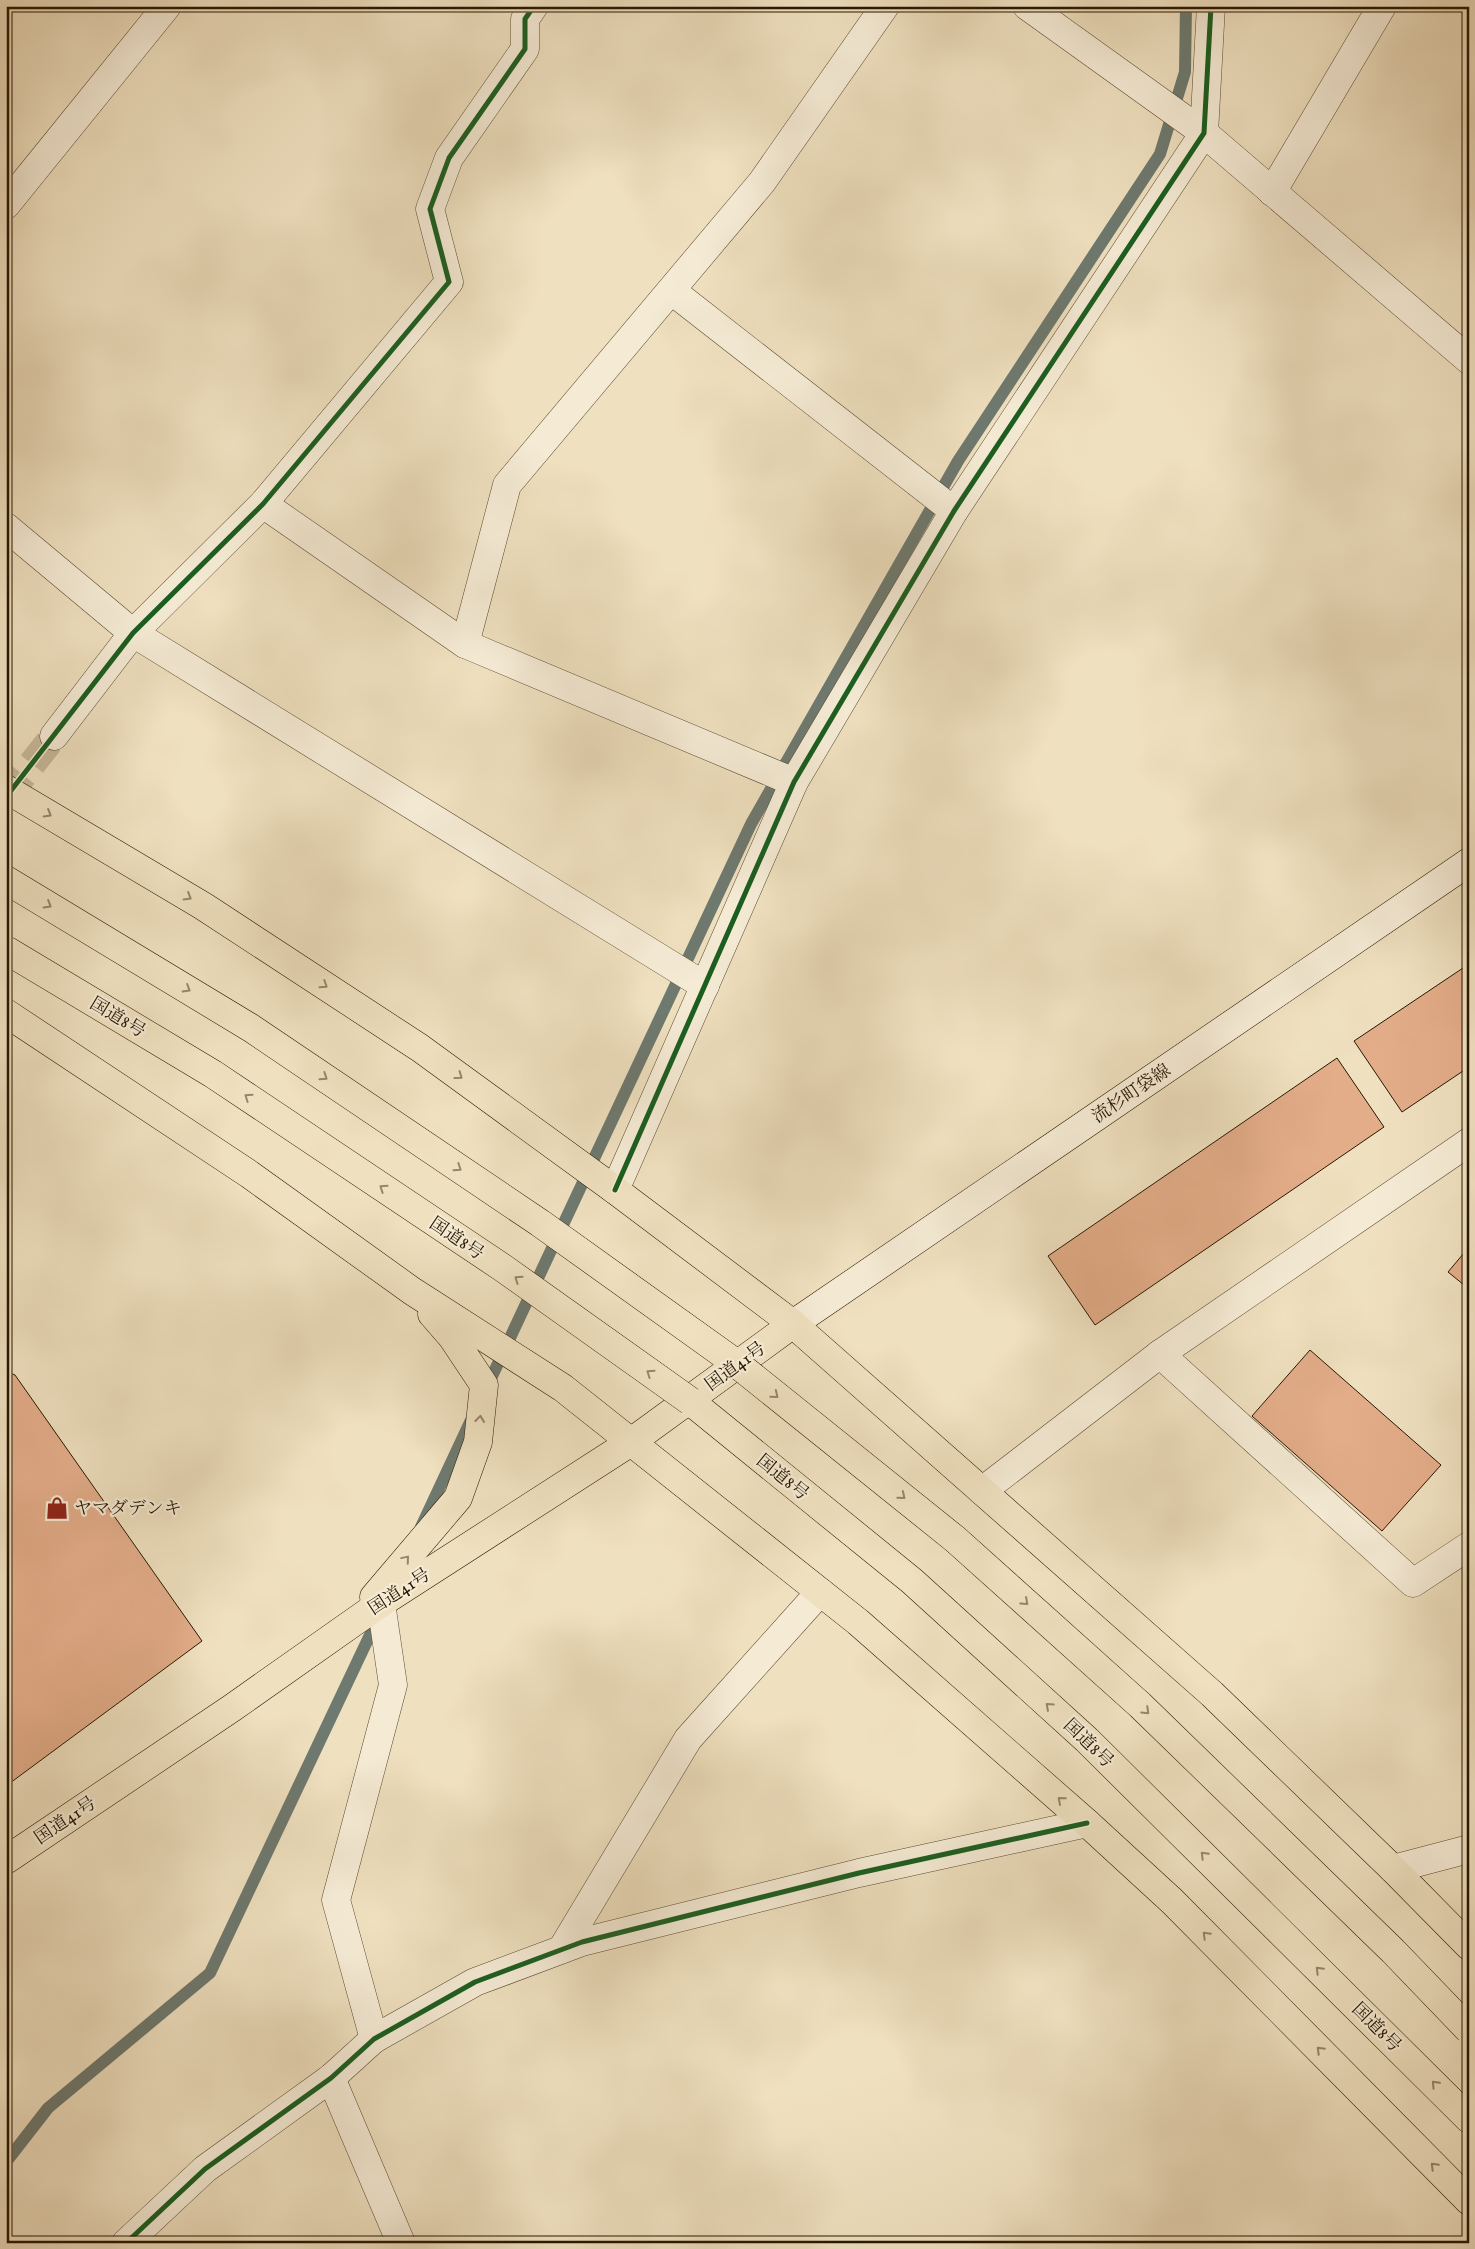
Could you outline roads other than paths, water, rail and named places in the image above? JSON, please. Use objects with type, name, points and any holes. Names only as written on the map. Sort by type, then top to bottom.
[{"type":"highway","points":[[6,789],[203,906],[420,1048],[615,1190],[793,1324],[1212,1694],[1393,1869],[1469,1946]]},
{"type":"highway","points":[[6,880],[251,1028],[540,1223],[737,1364],[955,1539],[1140,1705],[1393,1951],[1469,2030]]},
{"type":"highway","name":"国道8号","points":[[6,950],[213,1074],[503,1268],[690,1401],[912,1581],[1087,1740],[1469,2119]]},
{"type":"highway","points":[[6,1013],[249,1174],[412,1291],[563,1388],[858,1622],[1088,1823],[1172,1901],[1469,2201]]},
{"type":"highway","points":[[352,1623],[458,1498],[478,1442],[484,1385],[452,1337],[412,1291]]},
{"type":"highway","name":"国道41号","points":[[6,1860],[232,1708],[381,1602],[631,1442],[793,1324]]},
{"type":"street","points":[[6,205],[167,6]]},
{"type":"street","points":[[465,644],[507,485],[762,182],[885,6]]},
{"type":"street","points":[[1027,6],[1204,133],[1469,360]]},
{"type":"street","points":[[615,1190],[794,782],[954,511],[1204,133],[1211,6]]},
{"type":"street","points":[[1272,192],[1382,6]]},
{"type":"street","points":[[54,736],[133,633],[263,504],[449,282],[430,209],[449,158],[525,49],[522,10]]},
{"type":"street","points":[[672,291],[954,511]]},
{"type":"street","points":[[263,504],[465,644],[794,782]]},
{"type":"street","points":[[6,527],[133,633],[705,986]]},
{"type":"street","name":"流杉町袋線","points":[[793,1324],[1469,862]]},
{"type":"street","points":[[982,1492],[1160,1354],[1469,1142]]},
{"type":"street","points":[[1160,1354],[1413,1583],[1469,1546]]},
{"type":"street","points":[[562,1949],[688,1740],[820,1592]]},
{"type":"street","points":[[374,2039],[336,1900],[393,1685],[381,1602]]},
{"type":"street","points":[[126,2243],[205,2169],[331,2078],[374,2039],[475,1982],[582,1942],[858,1873],[1088,1823]]},
{"type":"street","points":[[1393,1869],[1469,1849]]},
{"type":"street","points":[[331,2078],[401,2243]]},
{"type":"waterway","points":[[486,1389],[751,824],[958,461],[1160,154],[1185,72],[1186,6]]},
{"type":"waterway","points":[[421,1527],[472,1418]]},
{"type":"waterway","points":[[6,2162],[48,2108],[210,1973],[378,1618]]},
{"type":"tunnel","points":[[6,797],[54,736]]},
{"type":"place","name":"ヤマダデンキ","points":[[57,1508]]}]
